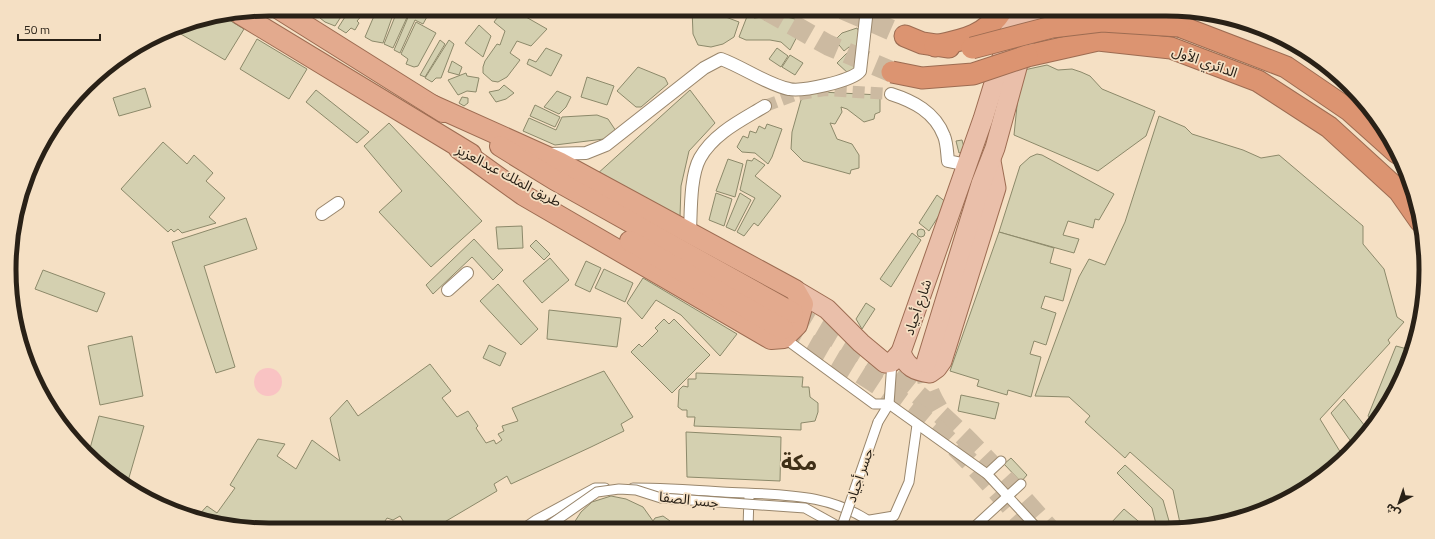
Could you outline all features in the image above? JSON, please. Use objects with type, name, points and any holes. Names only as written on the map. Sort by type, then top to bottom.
[{"type":"highway","name":"طريق الملك عبدالعزيز","points":[[290,16],[555,180],[787,327]]},
{"type":"highway","points":[[935,46],[965,40],[988,27],[997,16]]},
{"type":"highway","name":"طريق الملك عبدالعزيز","points":[[246,17],[459,149],[496,166],[787,327]]},
{"type":"highway","name":"الدائري الأول","points":[[905,36],[935,46],[972,48],[1052,27],[1102,21],[1180,26],[1286,67],[1349,110],[1383,140]]},
{"type":"highway","name":"الدائري الأول","points":[[892,72],[922,78],[973,74],[1027,56],[1098,40],[1170,48],[1258,81],[1329,127],[1399,191],[1411,208]]},
{"type":"highway","points":[[432,104],[540,153],[690,232],[795,290],[803,304],[797,326],[787,327]]},
{"type":"main road","name":"شارع أجياد","points":[[991,161],[996,188],[942,362],[938,368],[930,373],[910,368],[897,357],[967,166],[1015,16]]},
{"type":"main road","name":"شارع أجياد","points":[[926,363],[981,184],[991,161],[1031,16]]},
{"type":"main road","points":[[795,290],[828,309],[861,343],[885,363],[897,357]]},
{"type":"street","points":[[540,153],[586,153],[606,145],[700,72],[721,59],[791,90],[850,79],[857,75],[860,71],[866,16]]},
{"type":"street","points":[[891,94],[919,104],[936,121],[941,129],[948,160],[967,166]]},
{"type":"street","points":[[690,232],[693,185],[700,158],[723,132],[765,106]]},
{"type":"street","points":[[322,214],[338,203]]},
{"type":"street","points":[[448,290],[467,273]]},
{"type":"street","points":[[787,327],[874,404],[889,404],[988,474],[1032,523]]},
{"type":"street","points":[[889,404],[897,357]]},
{"type":"street","name":"جسر أجياد","points":[[843,523],[878,422],[889,404]]},
{"type":"street","points":[[870,523],[894,516],[909,482],[917,425]]},
{"type":"street","points":[[988,474],[1001,461]]},
{"type":"street","points":[[979,523],[1021,484]]},
{"type":"street","points":[[532,523],[595,488],[643,488],[801,495],[837,505],[865,523]]},
{"type":"street","name":"جسر الصفا","points":[[553,523],[597,492],[619,489],[636,490],[661,498],[805,508],[832,523]]},
{"type":"street","points":[[748,523],[749,493]]},
{"type":"shaded area","points":[[268,368],[278,372],[282,382],[278,392],[268,396],[258,392],[254,382],[258,372]]},
{"type":"building","points":[[321,16],[341,16],[335,26],[320,18]]},
{"type":"building","points":[[346,16],[361,16],[357,21],[359,23],[355,30],[351,28],[346,33],[338,28]]},
{"type":"building","points":[[374,16],[393,16],[383,43],[372,41],[365,37]]},
{"type":"building","points":[[395,16],[408,16],[393,48],[384,44]]},
{"type":"building","points":[[409,16],[427,16],[423,24],[415,20],[400,53],[394,50]]},
{"type":"building","points":[[499,16],[524,16],[547,29],[531,46],[517,41],[510,53],[520,60],[507,77],[498,82],[492,81],[483,73],[485,61],[497,44],[500,45],[505,31],[494,22]]},
{"type":"building","points":[[692,16],[723,16],[739,22],[734,37],[723,44],[711,47],[698,45],[693,34]]},
{"type":"building","points":[[747,16],[753,16],[754,18],[763,17],[764,20],[776,21],[777,16],[799,20],[798,25],[802,27],[790,50],[781,42],[770,40],[746,40],[739,37]]},
{"type":"building","points":[[228,19],[244,29],[225,60],[178,33]]},
{"type":"building","points":[[416,22],[436,33],[418,66],[414,67],[406,64],[408,59],[401,54]]},
{"type":"building","points":[[479,25],[491,36],[483,57],[465,43]]},
{"type":"building","points":[[857,28],[861,35],[858,51],[849,47],[844,51],[835,40],[842,33]]},
{"type":"building","points":[[257,39],[307,69],[289,99],[240,69]]},
{"type":"building","points":[[440,40],[445,44],[425,77],[420,75]]},
{"type":"building","points":[[449,40],[454,44],[441,78],[436,78],[432,82],[425,78]]},
{"type":"building","points":[[546,48],[562,55],[551,76],[527,64],[529,59],[536,62]]},
{"type":"building","points":[[777,48],[788,56],[781,67],[769,59]]},
{"type":"building","points":[[850,50],[856,52],[856,57],[852,62],[856,66],[849,74],[837,63]]},
{"type":"building","points":[[790,55],[803,63],[795,75],[782,67]]},
{"type":"building","points":[[452,61],[462,67],[459,75],[448,72]]},
{"type":"building","points":[[1047,65],[1058,70],[1072,69],[1081,72],[1090,76],[1102,89],[1155,111],[1146,136],[1098,171],[1014,135],[1018,96],[1024,70]]},
{"type":"building","points":[[638,67],[665,78],[668,84],[641,107],[636,107],[617,91]]},
{"type":"building","points":[[466,73],[467,76],[479,78],[476,92],[467,91],[458,95],[448,80]]},
{"type":"building","points":[[587,77],[614,86],[607,105],[581,97]]},
{"type":"building","points":[[504,85],[514,93],[506,99],[496,102],[489,92],[499,90]]},
{"type":"building","points":[[145,88],[151,107],[119,116],[113,98]]},
{"type":"building","points":[[316,90],[369,132],[357,143],[306,102]]},
{"type":"building","points":[[690,90],[715,123],[689,151],[681,186],[680,217],[596,175]]},
{"type":"building","points":[[557,91],[571,97],[566,107],[559,114],[544,107]]},
{"type":"building","points":[[821,92],[880,95],[880,112],[875,114],[874,119],[864,122],[847,109],[841,107],[842,112],[835,124],[830,123],[837,139],[852,144],[859,155],[859,168],[851,170],[850,174],[803,161],[791,149],[792,132],[801,100],[809,94]]},
{"type":"building","points":[[462,97],[468,98],[468,103],[464,106],[459,103]]},
{"type":"building","points":[[535,105],[560,117],[555,127],[530,116]]},
{"type":"building","points":[[597,115],[608,119],[616,131],[604,139],[555,145],[523,131],[529,118],[556,130],[562,117]]},
{"type":"building","points":[[1159,116],[1185,127],[1192,134],[1243,150],[1261,158],[1279,155],[1363,226],[1363,244],[1384,269],[1397,317],[1404,322],[1388,340],[1390,343],[1320,419],[1341,453],[1320,471],[1278,497],[1247,510],[1199,521],[1180,522],[1173,490],[1130,452],[1125,458],[1085,422],[1090,416],[1069,397],[1035,396],[1079,277],[1089,259],[1105,265],[1125,222]]},
{"type":"building","points":[[389,123],[482,221],[431,267],[379,212],[402,191],[364,146]]},
{"type":"building","points":[[767,124],[782,129],[768,164],[755,153],[742,152],[737,147],[743,136],[748,138],[750,131],[756,133],[759,126],[765,129]]},
{"type":"building","points":[[962,140],[965,151],[959,153],[956,141]]},
{"type":"building","points":[[163,142],[187,164],[194,155],[213,173],[206,181],[225,198],[209,217],[216,223],[182,233],[178,229],[174,232],[171,229],[168,232],[121,189]]},
{"type":"building","points":[[1037,154],[1042,155],[1114,194],[1099,220],[1095,219],[1093,228],[1068,221],[1063,235],[1079,239],[1074,253],[999,232],[1020,166],[1030,157]]},
{"type":"building","points":[[754,158],[765,165],[755,176],[781,196],[758,226],[754,223],[744,236],[737,232],[755,198],[740,190],[747,160],[752,161]]},
{"type":"building","points":[[728,159],[743,164],[735,197],[716,191]]},
{"type":"building","points":[[716,193],[732,199],[724,226],[709,220]]},
{"type":"building","points":[[740,193],[751,200],[735,231],[726,227]]},
{"type":"building","points":[[937,195],[947,203],[929,231],[919,223]]},
{"type":"building","points":[[246,218],[257,249],[204,266],[235,367],[216,373],[172,242]]},
{"type":"building","points":[[522,226],[523,248],[498,249],[496,227]]},
{"type":"building","points":[[919,229],[923,229],[925,233],[923,237],[919,237],[917,235],[917,231]]},
{"type":"building","points":[[999,232],[1054,248],[1050,263],[1071,269],[1063,301],[1045,296],[1041,308],[1056,313],[1046,345],[1034,341],[1030,354],[1041,357],[1031,397],[1008,390],[1007,395],[977,386],[979,380],[950,371]]},
{"type":"building","points":[[912,233],[921,240],[891,287],[880,279]]},
{"type":"building","points":[[474,239],[503,270],[493,280],[472,257],[433,294],[426,285]]},
{"type":"building","points":[[536,240],[550,254],[544,260],[530,246]]},
{"type":"building","points":[[550,258],[569,280],[542,303],[523,281]]},
{"type":"building","points":[[586,261],[601,268],[590,292],[575,285]]},
{"type":"building","points":[[604,269],[633,283],[625,302],[595,288]]},
{"type":"building","points":[[43,270],[105,293],[97,312],[35,289]]},
{"type":"building","points":[[643,278],[737,334],[720,356],[681,315],[656,300],[642,319],[627,303]]},
{"type":"building","points":[[498,284],[538,329],[521,345],[480,301]]},
{"type":"building","points":[[866,303],[875,309],[862,329],[856,319]]},
{"type":"building","points":[[549,310],[621,318],[617,347],[547,339]]},
{"type":"building","points":[[664,319],[669,324],[674,319],[710,355],[672,393],[631,352],[639,344],[642,347],[658,331],[655,328]]},
{"type":"building","points":[[132,336],[143,396],[100,405],[88,346]]},
{"type":"building","points":[[489,345],[506,353],[500,366],[483,358]]},
{"type":"building","points":[[1396,346],[1407,349],[1400,367],[1385,396],[1370,419],[1368,416]]},
{"type":"building","points":[[430,364],[451,391],[442,398],[457,417],[468,411],[478,426],[476,428],[486,443],[494,440],[496,444],[502,440],[498,434],[504,431],[502,426],[518,421],[512,408],[604,371],[633,417],[621,424],[624,431],[591,447],[511,484],[507,476],[494,484],[497,491],[443,523],[404,523],[400,516],[393,520],[387,518],[384,523],[270,523],[236,521],[200,513],[207,506],[217,513],[235,488],[230,485],[258,439],[285,444],[277,456],[296,469],[312,440],[340,461],[330,418],[347,400],[358,416]]},
{"type":"building","points":[[696,373],[803,377],[802,387],[809,387],[810,397],[818,403],[818,412],[815,421],[801,423],[801,430],[694,426],[695,417],[687,417],[687,410],[682,410],[678,407],[679,390],[683,386],[688,387],[688,379],[696,379]]},
{"type":"building","points":[[961,395],[999,403],[995,419],[958,411]]},
{"type":"building","points":[[1344,399],[1365,426],[1351,442],[1331,413]]},
{"type":"building","points":[[99,416],[144,426],[128,480],[115,471],[90,449]]},
{"type":"building","points":[[686,432],[781,437],[780,481],[687,477]]},
{"type":"building","points":[[1011,458],[1027,475],[1021,482],[1004,464]]},
{"type":"building","points":[[1125,465],[1163,500],[1170,523],[1156,523],[1152,508],[1117,473]]},
{"type":"building","points":[[611,496],[626,499],[643,507],[653,521],[655,518],[663,516],[670,523],[574,523],[581,512],[592,502]]},
{"type":"building","points":[[1124,509],[1140,523],[1111,523]]},
{"type":"tunnel","points":[[777,16],[828,45],[892,72]]},
{"type":"tunnel","points":[[859,16],[905,36]]},
{"type":"tunnel","points":[[765,106],[795,95],[825,90],[891,94]]},
{"type":"tunnel","points":[[793,313],[871,360],[917,394],[937,411],[976,449],[1044,523]]},
{"type":"tunnel","points":[[783,329],[835,358],[885,390],[917,413],[962,453],[1026,523]]},
{"type":"tunnel","points":[[926,363],[928,387],[946,421]]},
{"type":"district","name":"مكة","points":[[799,462]]}]
